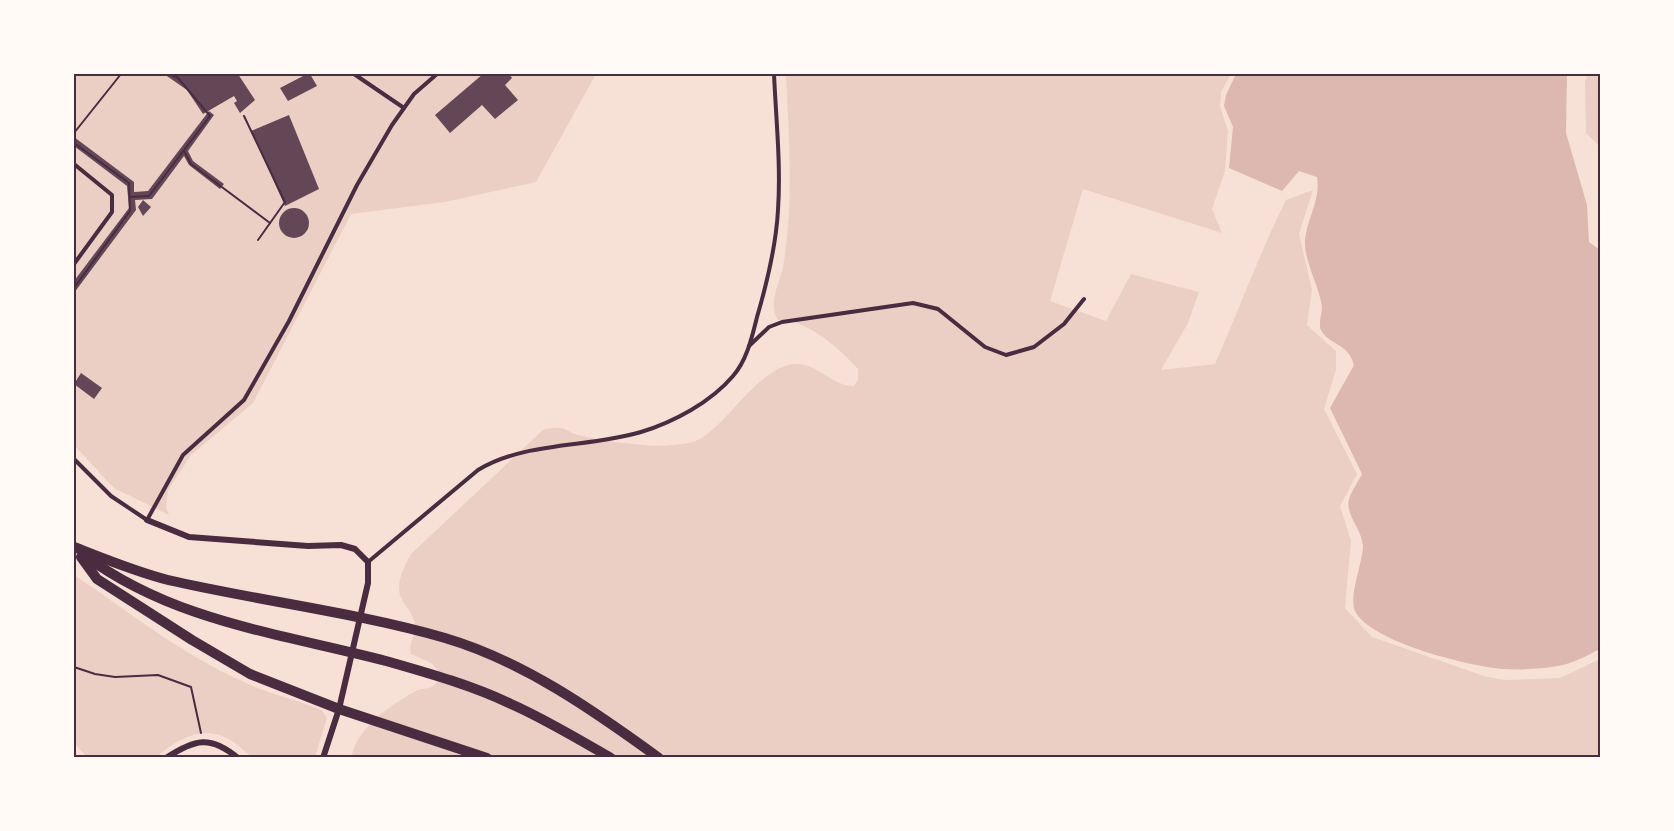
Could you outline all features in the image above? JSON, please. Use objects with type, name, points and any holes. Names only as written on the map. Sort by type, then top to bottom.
[{"type":"main road","points":[[74,547],[167,579],[446,638],[490,655],[558,689],[659,758]]},
{"type":"main road","points":[[74,547],[110,574],[154,597],[197,614],[386,661],[465,685],[512,704],[612,758]]},
{"type":"main road","points":[[74,547],[97,579],[250,674],[339,709],[487,758]]},
{"type":"street","points":[[147,520],[189,537],[308,546],[341,546],[355,549],[368,562],[368,583],[360,618],[339,709],[323,758]]},
{"type":"street","points":[[166,758],[187,744],[204,742],[218,743],[238,758]]},
{"type":"lane","points":[[354,74],[404,108]]},
{"type":"lane","points":[[74,459],[111,496],[147,520],[183,455],[244,400],[289,321],[357,185],[414,94],[437,74]]},
{"type":"lane","points":[[368,562],[478,470],[495,460],[521,453],[640,432],[688,411],[714,394],[734,375],[749,347],[771,256],[778,211],[774,74]]},
{"type":"lane","points":[[74,164],[112,195],[112,212],[74,264]]},
{"type":"lane","points":[[749,347],[769,327],[782,322],[913,303],[938,309],[985,347],[1006,355],[1034,347],[1064,324],[1084,299]]},
{"type":"path","points":[[74,133],[121,74]]},
{"type":"path","points":[[130,197],[149,196],[210,116],[178,78],[170,74]]},
{"type":"path","points":[[178,78],[182,74]]},
{"type":"path","points":[[244,116],[285,202],[258,240]]},
{"type":"path","points":[[184,151],[191,164],[270,223]]},
{"type":"path","points":[[74,667],[95,674],[115,676],[158,675],[190,687],[204,742]]},
{"type":"shaded area","points":[[74,74],[596,74],[536,182],[445,202],[351,214],[253,403],[191,455],[168,490],[166,507],[169,515],[114,488],[74,445]]},
{"type":"shaded area","points":[[786,74],[1231,74],[1221,92],[1220,106],[1228,131],[1225,171],[1212,209],[1222,233],[1083,189],[1050,301],[1106,321],[1131,274],[1199,292],[1188,323],[1161,370],[1215,364],[1286,200],[1313,190],[1299,234],[1312,290],[1307,325],[1336,351],[1336,370],[1324,409],[1357,474],[1340,506],[1351,541],[1345,608],[1372,637],[1484,676],[1504,680],[1560,678],[1600,659],[1600,757],[352,758],[359,738],[375,719],[414,692],[432,687],[438,679],[438,670],[431,663],[411,654],[410,647],[415,632],[415,623],[401,598],[399,587],[401,575],[411,554],[544,429],[563,428],[582,436],[628,444],[664,446],[683,444],[700,439],[711,431],[757,384],[782,367],[795,364],[811,367],[846,385],[854,386],[858,380],[858,369],[822,336],[800,324],[778,320],[775,314],[775,294],[783,267],[789,219],[790,170]]},
{"type":"shaded area","points":[[1236,74],[1567,74],[1566,133],[1587,205],[1589,242],[1600,250],[1600,649],[1558,666],[1523,669],[1487,667],[1446,658],[1402,643],[1366,624],[1356,613],[1353,599],[1363,546],[1348,505],[1350,496],[1362,474],[1330,408],[1354,365],[1347,352],[1328,339],[1320,327],[1322,307],[1305,248],[1308,224],[1317,193],[1317,177],[1299,171],[1282,191],[1229,168],[1233,127],[1224,106],[1226,95]]},
{"type":"shaded area","points":[[1588,74],[1600,74],[1600,147],[1586,133],[1585,82]]},
{"type":"shaded area","points":[[74,575],[178,646],[221,671],[253,686],[322,710],[327,718],[315,757],[259,758],[251,756],[222,736],[202,734],[183,739],[157,757],[87,757],[74,743]]},
{"type":"building","points":[[164,74],[238,74],[255,100],[240,113],[234,103],[237,101],[234,96],[203,114],[187,90]]},
{"type":"building","points":[[310,74],[317,86],[288,101],[280,88]]},
{"type":"building","points":[[483,74],[509,74],[512,78],[505,85],[518,100],[495,119],[482,105],[450,133],[435,115]]},
{"type":"building","points":[[209,111],[214,115],[188,151],[193,161],[224,184],[220,189],[189,165],[184,156],[152,199],[135,200],[136,210],[74,293],[74,281],[129,208],[127,186],[74,146],[74,137],[134,182],[134,192],[148,191]]},
{"type":"building","points":[[289,115],[319,189],[285,206],[251,131]]},
{"type":"building","points":[[143,200],[151,207],[143,216],[138,207]]},
{"type":"building","points":[[294,208],[305,212],[309,223],[305,234],[294,238],[283,234],[279,223],[283,212]]},
{"type":"building","points":[[81,373],[102,388],[94,399],[74,384]]}]
